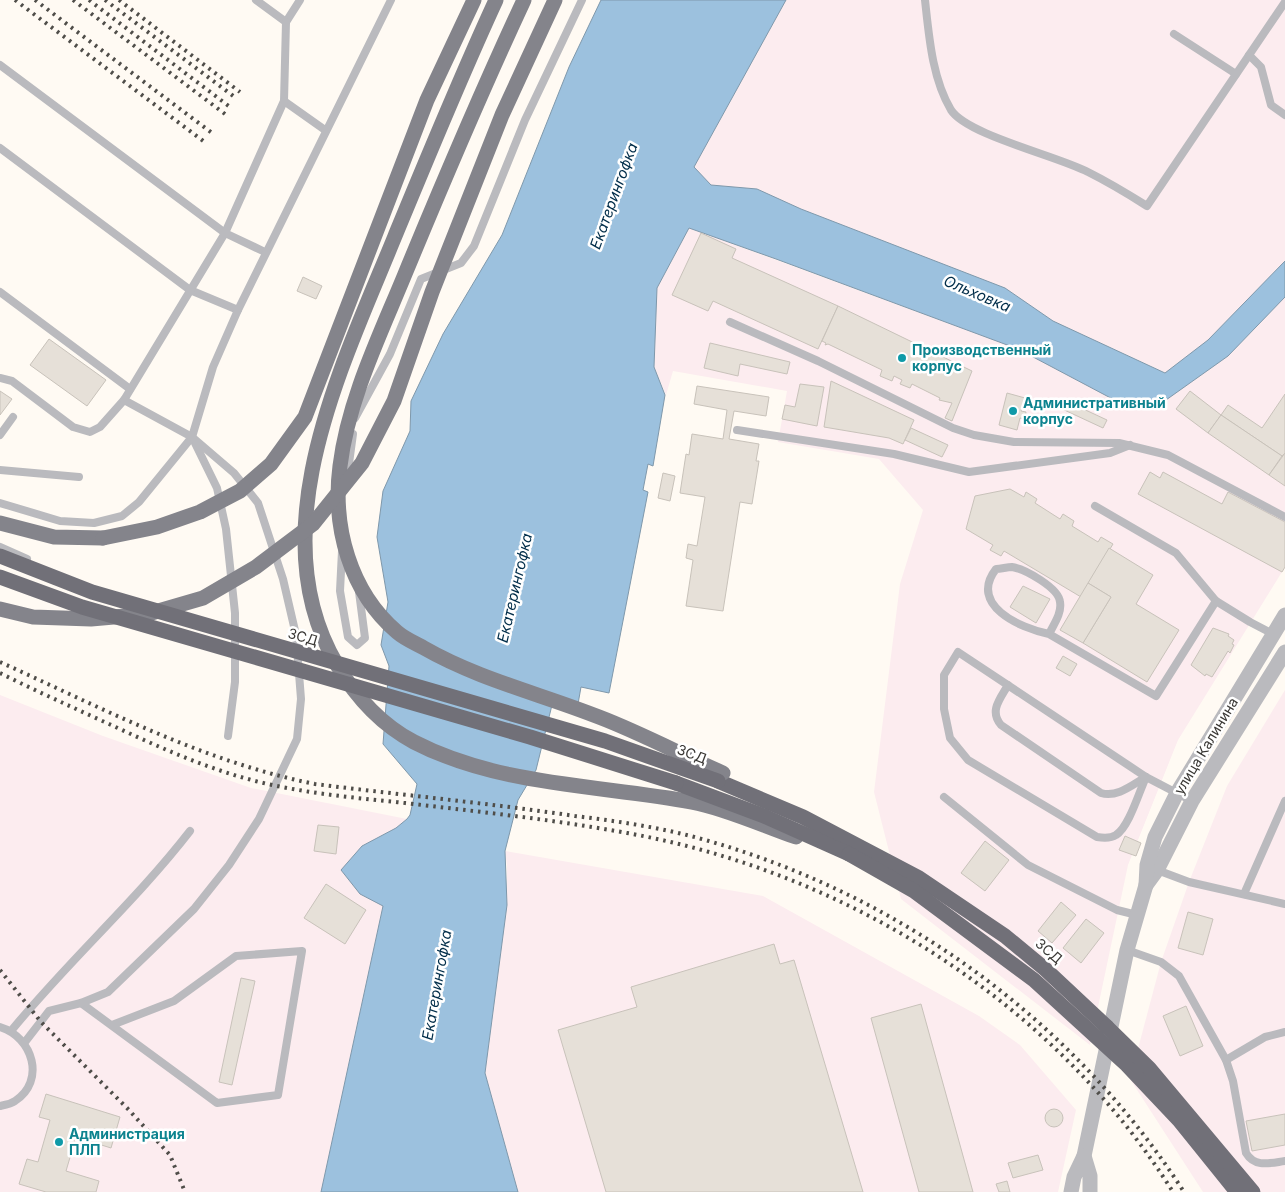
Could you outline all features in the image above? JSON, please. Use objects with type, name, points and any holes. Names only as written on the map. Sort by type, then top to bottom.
[{"type":"highway","name":"ЗСД","points":[[0,556],[92,592],[614,744],[679,766],[803,817],[919,878],[1005,936],[1045,969],[1149,1068],[1253,1192]]},
{"type":"highway","points":[[0,577],[82,607],[603,759],[676,783],[764,816],[849,854],[914,890],[1034,980],[1127,1066],[1179,1120],[1237,1192]]},
{"type":"main road","points":[[0,522],[54,537],[103,538],[130,533],[157,527],[200,512],[240,491],[271,464],[305,417],[427,100],[474,0]]},
{"type":"main road","points":[[496,0],[458,82],[352,341],[314,462],[304,521],[304,554],[311,604],[328,649],[348,683],[376,718],[412,741],[453,760],[540,781],[696,802],[849,854]]},
{"type":"main road","points":[[524,0],[481,92],[374,348],[351,414],[340,466],[339,506],[344,549],[366,599],[398,633],[449,662],[602,718],[723,774],[803,817]]},
{"type":"main road","points":[[0,609],[34,617],[91,619],[148,614],[203,598],[256,568],[313,524],[362,463],[394,401],[432,292],[502,115],[555,0]]},
{"type":"street","name":"улица Калинина","points":[[1071,1192],[1074,1177],[1084,1156],[1127,950],[1146,885],[1147,865],[1155,837],[1177,793],[1281,623]]},
{"type":"street","name":"улица Калинина","points":[[1146,885],[1158,870],[1192,801],[1285,652]]},
{"type":"street","name":"улица Калинина","points":[[1084,1156],[1090,1176],[1090,1192]]},
{"type":"lane","points":[[256,0],[286,22]]},
{"type":"lane","points":[[0,378],[12,381],[73,427],[90,432],[100,427],[124,400],[225,233],[284,101],[286,22],[300,0]]},
{"type":"lane","points":[[0,504],[60,521],[94,523],[122,516],[139,502],[192,437],[213,367],[238,310],[325,130],[391,0]]},
{"type":"lane","points":[[344,518],[359,590],[365,638],[357,645],[348,638],[340,592],[344,518],[346,482],[355,419],[390,354],[421,279],[461,263],[474,246],[525,120],[582,0]]},
{"type":"lane","points":[[925,0],[930,45],[940,86],[952,112],[972,127],[1088,172],[1147,206],[1285,2]]},
{"type":"lane","points":[[1174,34],[1236,74]]},
{"type":"lane","points":[[1250,54],[1261,67],[1271,105],[1285,115]]},
{"type":"lane","points":[[0,65],[225,233],[265,252]]},
{"type":"lane","points":[[284,101],[325,130]]},
{"type":"lane","points":[[0,148],[190,290],[238,310]]},
{"type":"lane","points":[[0,292],[130,389]]},
{"type":"lane","points":[[730,322],[818,361],[953,428],[974,435],[1014,442],[1119,443],[1168,455],[1285,517]]},
{"type":"lane","points":[[25,1042],[49,1011],[81,1003],[108,992],[194,909],[229,865],[259,819],[297,739],[301,699],[296,635],[284,579],[258,503],[234,473],[192,437],[124,400]]},
{"type":"lane","points":[[0,435],[14,416]]},
{"type":"lane","points":[[737,430],[894,454],[969,472],[1110,453],[1130,445]]},
{"type":"lane","points":[[192,437],[217,488],[226,529],[235,613],[235,682],[228,736]]},
{"type":"lane","points":[[0,470],[79,477]]},
{"type":"lane","points":[[1095,506],[1176,553],[1216,601],[1250,622],[1281,623]]},
{"type":"lane","points":[[0,548],[142,607]]},
{"type":"lane","points":[[1050,634],[1060,609],[1060,599],[1055,590],[1025,571],[1011,567],[996,569],[988,580],[987,596],[997,609],[1030,630],[1050,634],[1156,696],[1216,601]]},
{"type":"lane","points":[[1146,777],[1123,828],[1116,836],[1106,839],[1096,837],[968,760],[950,738],[944,709],[944,675],[958,652],[1146,777],[1192,801]]},
{"type":"lane","points":[[1008,686],[995,711],[996,719],[1001,725],[1101,793],[1108,795],[1116,794],[1146,777]]},
{"type":"lane","points":[[944,797],[1028,865],[1117,910],[1137,914]]},
{"type":"lane","points":[[1244,894],[1285,801]]},
{"type":"lane","points":[[11,1031],[48,986],[164,865],[190,831]]},
{"type":"lane","points":[[1158,870],[1189,882],[1285,904]]},
{"type":"lane","points":[[1127,950],[1161,962],[1179,976],[1226,1060],[1233,1081],[1246,1153],[1250,1161],[1260,1164],[1285,1161]]},
{"type":"lane","points":[[81,1003],[217,1103],[278,1095],[302,952],[236,956],[174,1002],[112,1025]]},
{"type":"lane","points":[[0,1027],[11,1031],[25,1042],[33,1064],[29,1085],[15,1101],[1,1108]]},
{"type":"lane","points":[[1226,1060],[1265,1037],[1285,1032]]},
{"type":"shaded area","points":[[786,0],[1285,0],[1285,261],[1208,340],[1166,373],[1053,321],[1005,288],[801,209],[757,189],[711,185],[694,167]]},
{"type":"shaded area","points":[[689,228],[1018,349],[1122,404],[1166,400],[1228,356],[1285,297],[1285,567],[1178,740],[1128,865],[1090,1045],[901,899],[874,792],[900,584],[923,510],[879,459],[778,442],[787,391],[673,371],[666,395],[654,367],[657,288]]},
{"type":"shaded area","points":[[1285,690],[1285,1192],[1203,1192],[1130,1079],[1161,962],[1189,882],[1227,786]]},
{"type":"shaded area","points":[[0,695],[103,736],[251,788],[407,819],[396,828],[362,846],[360,894],[383,906],[321,1192],[0,1192]]},
{"type":"shaded area","points":[[505,851],[763,896],[979,1016],[1020,1045],[1076,1110],[1058,1192],[518,1192],[485,1073],[507,905]]},
{"type":"water","points":[[601,0],[786,0],[694,167],[711,185],[757,189],[801,209],[1005,288],[1053,321],[1165,373],[1208,340],[1285,261],[1285,297],[1228,356],[1166,400],[1122,404],[1018,349],[689,228],[657,288],[654,367],[665,395],[653,466],[648,464],[643,490],[648,492],[609,693],[581,687],[578,704],[552,705],[536,770],[518,800],[505,851],[507,905],[485,1073],[518,1192],[321,1192],[383,906],[360,894],[341,870],[362,846],[396,828],[407,819],[410,815],[417,784],[383,744],[389,666],[381,645],[388,602],[377,537],[383,491],[410,431],[411,401],[443,334],[502,235],[569,67]]},
{"type":"building","points":[[701,233],[736,249],[732,258],[838,306],[818,349],[713,301],[708,311],[672,295]]},
{"type":"building","points":[[303,277],[322,286],[316,299],[297,291]]},
{"type":"building","name":"Производственный корпус","points":[[838,306],[972,371],[952,421],[945,418],[952,403],[939,400],[940,398],[912,384],[910,388],[900,384],[902,380],[894,376],[892,381],[880,376],[882,370],[828,344],[825,345],[826,343],[822,341]]},
{"type":"building","points":[[49,339],[106,380],[87,406],[30,365]]},
{"type":"building","points":[[710,343],[790,362],[787,374],[740,364],[738,376],[704,368]]},
{"type":"building","points":[[831,381],[914,420],[903,444],[889,438],[824,427]]},
{"type":"building","points":[[800,384],[824,387],[817,426],[782,419],[785,405],[795,407]]},
{"type":"building","points":[[697,386],[769,397],[766,416],[734,411],[729,439],[759,444],[756,461],[759,461],[752,504],[740,502],[723,611],[686,606],[693,560],[686,558],[688,544],[697,546],[705,497],[680,493],[686,454],[689,455],[692,434],[723,439],[727,410],[694,404]]},
{"type":"building","points":[[0,391],[12,399],[0,415]]},
{"type":"building","points":[[1190,391],[1221,415],[1208,433],[1176,409]]},
{"type":"building","name":"Административный корпус","points":[[1007,393],[1025,398],[1021,411],[1026,412],[1025,419],[1020,418],[1017,430],[999,425]]},
{"type":"building","points":[[1285,394],[1285,453],[1282,456],[1221,415],[1228,405],[1262,428]]},
{"type":"building","points":[[1064,400],[1107,420],[1103,428],[1060,408]]},
{"type":"building","points":[[1221,415],[1282,456],[1269,475],[1208,433]]},
{"type":"building","points":[[911,428],[948,445],[942,457],[905,440]]},
{"type":"building","points":[[1285,453],[1285,486],[1269,475]]},
{"type":"building","points":[[1150,472],[1160,478],[1163,472],[1222,504],[1228,492],[1285,522],[1285,567],[1282,572],[1138,494]]},
{"type":"building","points":[[663,473],[675,476],[670,501],[658,498]]},
{"type":"building","points":[[1010,489],[1024,497],[1026,492],[1037,499],[1035,503],[1060,519],[1063,514],[1074,521],[1072,526],[1098,542],[1101,537],[1113,544],[1081,597],[1004,551],[1001,556],[990,550],[993,545],[966,529],[975,496]]},
{"type":"building","points":[[1109,548],[1153,575],[1136,604],[1179,630],[1147,682],[1083,643],[1111,597],[1088,583]]},
{"type":"building","points":[[1088,583],[1111,597],[1083,643],[1060,630]]},
{"type":"building","points":[[1023,586],[1050,599],[1036,623],[1010,607]]},
{"type":"building","points":[[1213,628],[1229,634],[1228,636],[1234,640],[1232,644],[1234,645],[1230,653],[1228,651],[1212,677],[1206,674],[1205,676],[1191,665]]},
{"type":"building","points":[[1063,656],[1077,664],[1070,676],[1056,668]]},
{"type":"building","points":[[318,825],[339,827],[336,854],[314,851]]},
{"type":"building","points":[[1125,836],[1141,843],[1136,856],[1119,850]]},
{"type":"building","points":[[985,841],[1009,860],[985,891],[961,873]]},
{"type":"building","points":[[326,884],[366,910],[345,944],[304,918]]},
{"type":"building","points":[[1061,902],[1076,915],[1052,943],[1038,931]]},
{"type":"building","points":[[1188,912],[1213,919],[1203,955],[1178,948]]},
{"type":"building","points":[[1086,919],[1104,933],[1081,963],[1063,948]]},
{"type":"building","points":[[774,944],[780,964],[794,960],[863,1192],[606,1192],[558,1030],[637,1007],[631,987]]},
{"type":"building","points":[[241,978],[255,981],[232,1085],[219,1082]]},
{"type":"building","points":[[921,1004],[973,1192],[919,1192],[871,1018]]},
{"type":"building","points":[[1186,1006],[1203,1046],[1180,1056],[1163,1016]]},
{"type":"building","name":"Администрация ПЛП","points":[[46,1094],[120,1117],[111,1148],[76,1137],[66,1171],[99,1181],[96,1192],[46,1192],[19,1184],[27,1159],[38,1162],[50,1120],[39,1117]]},
{"type":"building","points":[[1050,1109],[1058,1109],[1063,1114],[1061,1125],[1050,1127],[1045,1122],[1045,1114]]},
{"type":"building","points":[[1285,1114],[1285,1145],[1252,1151],[1246,1121]]},
{"type":"building","points":[[1038,1155],[1043,1170],[1013,1178],[1008,1163]]},
{"type":"building","points":[[1007,1181],[1010,1192],[999,1192],[996,1184]]},
{"type":"railway","points":[[15,0],[206,143]]},
{"type":"railway","points":[[35,0],[212,133]]},
{"type":"railway","points":[[73,0],[225,114]]},
{"type":"railway","points":[[89,0],[230,107]]},
{"type":"railway","points":[[105,0],[236,98]]},
{"type":"railway","points":[[119,0],[240,92]]},
{"type":"railway","points":[[0,662],[115,715],[193,748],[274,774],[315,784],[542,811],[621,822],[668,831],[698,838],[771,862],[842,892],[910,928],[974,970],[1034,1018],[1089,1071],[1139,1129],[1184,1192]]},
{"type":"railway","points":[[0,673],[170,751],[212,768],[255,781],[321,794],[512,816],[627,833],[708,852],[788,879],[865,914],[938,956],[1006,1005],[1068,1061],[1124,1124],[1173,1192]]},
{"type":"railway","points":[[0,970],[41,1022],[128,1109],[170,1155],[185,1192]]},
{"type":"place","name":"Производственный корпус","points":[[902,358]]},
{"type":"place","name":"Административный корпус","points":[[1013,411]]},
{"type":"place","name":"Администрация ПЛП","points":[[59,1142]]},
{"type":"water label","name":"Екатерингофка","points":[[614,196]]},
{"type":"water label","name":"Ольховка","points":[[977,294]]},
{"type":"water label","name":"Екатерингофка","points":[[515,588]]},
{"type":"water label","name":"Екатерингофка","points":[[437,985]]}]
